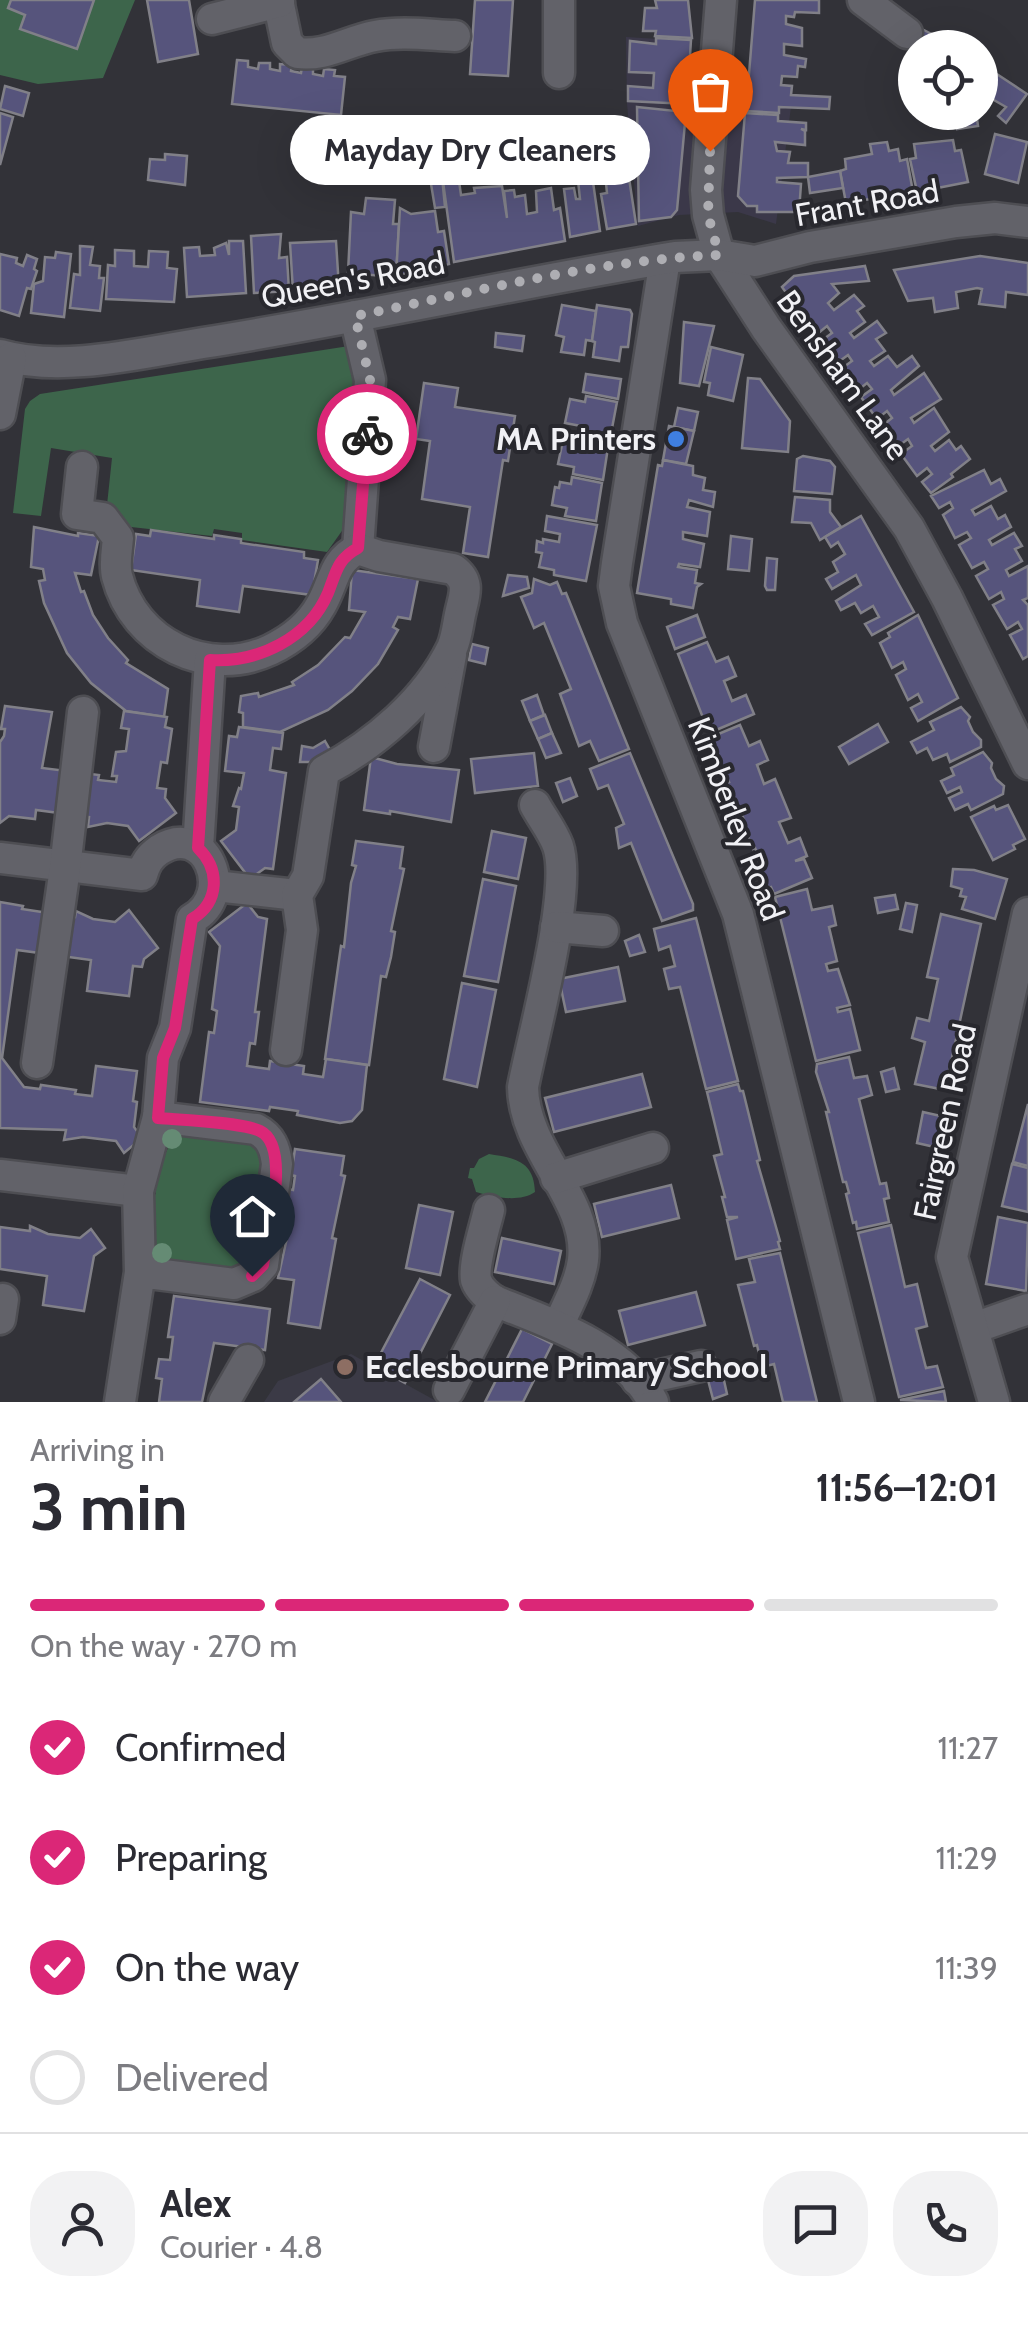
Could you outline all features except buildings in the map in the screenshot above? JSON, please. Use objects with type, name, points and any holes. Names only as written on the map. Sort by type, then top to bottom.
[{"type":"street","points":[[559,0],[559,73]]},
{"type":"street","name":"Bensham Lane","points":[[721,0],[706,190],[719,255],[766,328],[909,528],[948,598],[1028,764]]},
{"type":"street","points":[[864,0],[903,30]]},
{"type":"street","points":[[212,20],[279,1],[287,43],[297,53],[317,54],[395,34],[455,36]]},
{"type":"street","name":"Frant Road","points":[[719,255],[755,261],[810,247],[956,222],[995,218],[1028,222]]},
{"type":"street","name":"Queen's Road","points":[[5,357],[44,363],[111,356],[265,333],[665,258],[719,255]]},
{"type":"street","name":"Kimberley Road","points":[[665,258],[617,563],[616,600],[738,914],[859,1402]]},
{"type":"street","points":[[82,467],[76,514],[103,518],[118,538],[116,572],[129,604],[164,642],[195,658],[210,660],[244,659],[264,652],[298,632],[320,607],[338,563],[358,548],[370,380],[355,316]]},
{"type":"street","points":[[0,414],[5,357]]},
{"type":"street","points":[[358,548],[461,574],[466,588],[434,747]]},
{"type":"street","points":[[286,1050],[302,930],[297,895],[308,876],[324,771],[366,746],[412,706],[452,647]]},
{"type":"street","points":[[198,848],[210,660]]},
{"type":"street","points":[[37,1062],[83,712]]},
{"type":"street","points":[[535,805],[558,846],[562,875],[556,928],[523,1087],[532,1135],[575,1212],[583,1246],[578,1279],[558,1326]]},
{"type":"street","points":[[0,858],[142,875],[150,856],[172,843],[185,842],[198,848],[211,865],[215,886],[206,908],[192,919],[175,1028],[163,1058],[158,1118],[138,1191],[140,1272],[120,1402]]},
{"type":"street","points":[[215,886],[297,895]]},
{"type":"street","name":"Fairgreen Road","points":[[994,1402],[952,1257],[1028,912]]},
{"type":"street","points":[[556,928],[603,931]]},
{"type":"street","points":[[140,1272],[234,1284],[259,1271],[278,1164],[270,1139],[256,1129],[158,1118]]},
{"type":"street","points":[[556,1178],[653,1148]]},
{"type":"street","points":[[0,1175],[138,1191]]},
{"type":"street","points":[[489,1210],[476,1278],[483,1292],[594,1346],[645,1391],[701,1366]]},
{"type":"street","points":[[449,1390],[505,1303]]},
{"type":"street","points":[[974,1328],[1028,1309]]},
{"type":"street","points":[[224,1402],[248,1360]]},
{"type":"shaded area","points":[[626,37],[691,41],[689,92],[792,99],[776,224],[738,212],[679,215],[638,226],[627,104]]},
{"type":"shaded area","name":"Ecclesbourne Primary School","points":[[351,1354],[438,1402],[264,1402],[278,1381]]},
{"type":"green space","points":[[0,0],[11,0],[8,8],[25,15],[20,29],[76,49],[94,0],[135,0],[103,78],[38,84],[0,75]]},
{"type":"green space","points":[[349,346],[356,381],[344,528],[327,552],[242,540],[242,533],[214,529],[212,536],[122,526],[107,505],[112,458],[51,448],[41,516],[13,513],[25,409],[40,394]]},
{"type":"green space","points":[[174,1134],[256,1136],[267,1175],[259,1175],[248,1244],[256,1254],[246,1271],[160,1264],[155,1258],[156,1193],[151,1187]]},
{"type":"green space","points":[[489,1154],[527,1167],[535,1192],[514,1198],[476,1192],[468,1178],[470,1168]]},
{"type":"way so far","points":[[367,434],[370,380],[355,316],[597,269],[674,257],[719,255],[708,215],[710,151]]},
{"type":"place","name":"Mayday Dry Cleaners","points":[[710,151]]},
{"type":"place","name":"MA Printers","points":[[676,439]]},
{"type":"place","name":"Ecclesbourne Primary School","points":[[345,1367]]},
{"type":"route","points":[[252,1276],[263,1265],[278,1164],[270,1139],[256,1129],[158,1118],[163,1058],[175,1028],[192,919],[206,908],[215,886],[211,865],[198,848],[210,660],[244,659],[264,652],[282,644],[311,621],[328,592],[338,563],[358,548],[367,434]]}]
